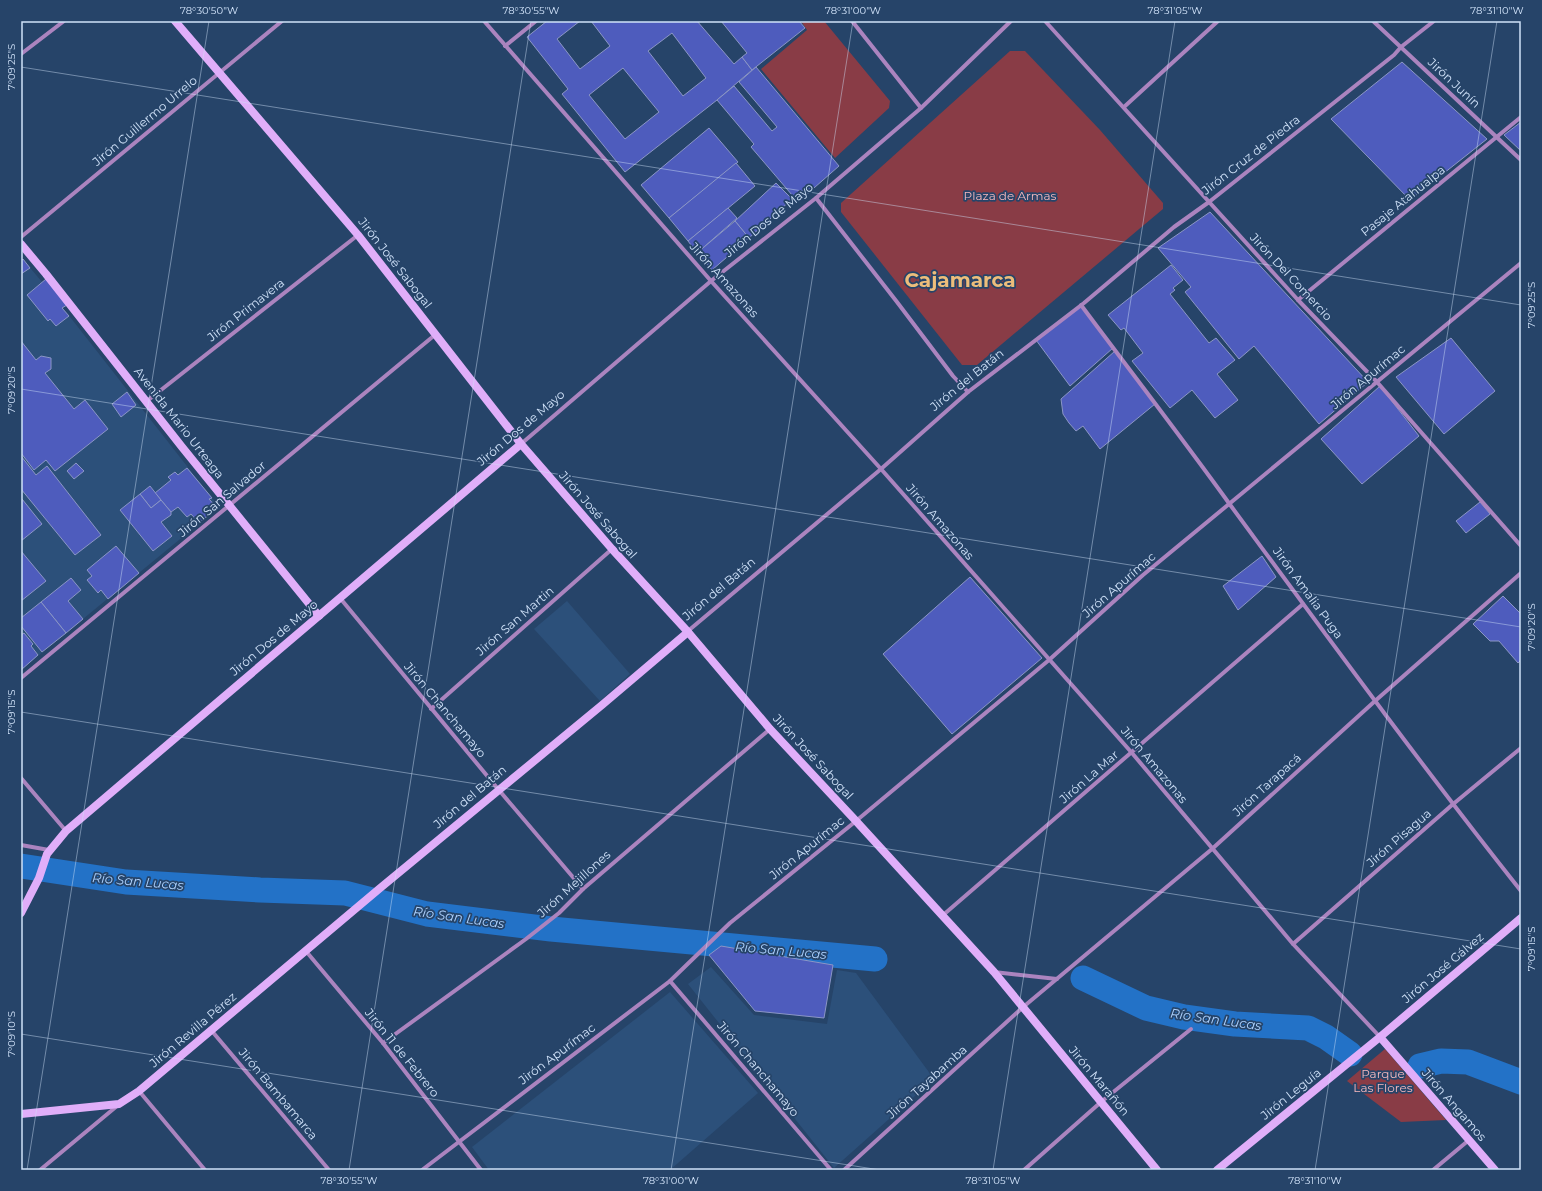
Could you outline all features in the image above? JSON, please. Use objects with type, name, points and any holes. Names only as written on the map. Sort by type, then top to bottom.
[{"type":"street","points":[[21,54],[64,21]]},
{"type":"street","name":"Jirón José Sabogal","points":[[175,21],[358,235],[521,444],[612,549],[688,632],[770,729],[994,972],[1022,1008]]},
{"type":"street","name":"Jirón Guillermo Urrelo","points":[[21,237],[282,21]]},
{"type":"street","name":"Jirón Amazonas","points":[[484,21],[711,281],[881,469],[1132,753],[1293,944],[1380,1037]]},
{"type":"street","points":[[505,46],[536,21]]},
{"type":"street","points":[[852,21],[921,108]]},
{"type":"street","name":"Jirón Dos de Mayo","points":[[48,852],[66,831],[711,281],[816,198],[921,108],[1011,21]]},
{"type":"street","name":"Jirón Del Comercio","points":[[1045,21],[1298,300],[1377,382],[1521,546]]},
{"type":"street","points":[[1124,107],[1218,21]]},
{"type":"street","name":"Jirón Junín","points":[[1374,21],[1521,160]]},
{"type":"street","name":"Jirón Cruz de Piedra","points":[[1081,306],[1174,227],[1209,202],[1394,55],[1401,47],[1434,21]]},
{"type":"street","name":"Pasaje Atahualpa","points":[[1298,300],[1521,117]]},
{"type":"street","points":[[816,198],[953,376],[968,392]]},
{"type":"street","name":"Jirón Primavera","points":[[147,401],[358,235]]},
{"type":"street","name":"Avenida Mario Urteaga","points":[[21,244],[319,616]]},
{"type":"street","name":"Jirón Apurímac","points":[[422,1170],[670,981],[730,923],[856,821],[1049,660],[1144,576],[1521,263]]},
{"type":"street","name":"Jirón del Batán","points":[[360,906],[602,705],[881,469],[968,392],[1081,306]]},
{"type":"street","name":"Jirón Amalia Puga","points":[[1081,306],[1230,504],[1452,805],[1521,891]]},
{"type":"street","name":"Jirón San Salvador","points":[[21,678],[436,334]]},
{"type":"street","name":"Jirón San Martin","points":[[431,709],[612,549]]},
{"type":"street","name":"Jirón Tarapacá","points":[[1022,1008],[1212,849],[1375,701],[1521,573]]},
{"type":"street","name":"Jirón Chanchamayo","points":[[340,598],[498,790],[583,889]]},
{"type":"street","name":"Jirón La Mar","points":[[942,916],[1303,604]]},
{"type":"street","name":"Jirón Mejillones","points":[[383,1043],[526,939],[559,913],[583,889],[770,729]]},
{"type":"street","name":"Jirón Pisagua","points":[[1293,944],[1452,805],[1521,748]]},
{"type":"street","points":[[21,778],[66,831]]},
{"type":"street","points":[[21,845],[48,852],[39,878],[21,913]]},
{"type":"street","name":"Jirón Revilla Pérez","points":[[40,1170],[119,1104],[139,1091],[360,906]]},
{"type":"street","name":"Jirón José Gálvez","points":[[1380,1037],[1521,918]]},
{"type":"street","name":"Jirón 11 de Febrero","points":[[306,950],[383,1043],[481,1170]]},
{"type":"street","points":[[994,972],[1057,979]]},
{"type":"street","name":"Jirón Chanchamayo","points":[[670,981],[831,1170]]},
{"type":"street","name":"Jirón Marañón","points":[[1022,1008],[1157,1170]]},
{"type":"street","name":"Jirón Tayabamba","points":[[844,1170],[1022,1008]]},
{"type":"street","points":[[1024,1170],[1101,1102],[1191,1029]]},
{"type":"street","name":"Jirón Bambamarca","points":[[211,1030],[329,1170]]},
{"type":"street","name":"Jirón Angamos","points":[[1380,1037],[1495,1170]]},
{"type":"street","name":"Jirón Leguía","points":[[1216,1170],[1380,1037]]},
{"type":"street","points":[[139,1091],[205,1170]]},
{"type":"street","points":[[21,1114],[119,1104]]},
{"type":"street","points":[[1433,1170],[1469,1140]]},
{"type":"shaded area","points":[[21,257],[42,282],[67,305],[63,308],[219,507],[21,670]]},
{"type":"shaded area","points":[[567,601],[630,674],[600,701],[534,629]]},
{"type":"shaded area","points":[[711,967],[754,1015],[827,1024],[837,970],[856,973],[934,1079],[834,1168],[688,984]]},
{"type":"shaded area","points":[[670,992],[758,1093],[670,1170],[489,1170],[472,1147]]},
{"type":"green space","points":[[801,21],[824,21],[890,101],[889,108],[835,158],[761,69],[807,30]]},
{"type":"green space","name":"Plaza de Armas","points":[[1010,51],[1025,51],[1100,130],[1163,203],[1163,209],[977,365],[962,365],[841,212],[841,203]]},
{"type":"green space","name":"Parque Las Flores","points":[[1385,1049],[1446,1120],[1401,1122],[1347,1081]]},
{"type":"building","points":[[547,21],[580,21],[557,39],[580,69],[610,46],[591,21],[697,21],[734,64],[742,57],[752,70],[717,100],[625,172],[562,94],[568,89],[527,37]],"holes":[[[672,33],[706,78],[683,96],[648,51]],[[623,68],[659,112],[625,139],[589,95]]]},
{"type":"building","points":[[721,21],[799,21],[805,28],[752,70],[742,57],[747,53]]},
{"type":"building","points":[[1402,62],[1487,139],[1410,200],[1331,119]]},
{"type":"building","points":[[756,67],[839,166],[798,202],[751,147],[754,144],[717,100],[734,86],[772,131],[777,127],[739,82]]},
{"type":"building","points":[[1521,122],[1521,151],[1504,135]]},
{"type":"building","points":[[709,128],[738,162],[669,218],[641,185]]},
{"type":"building","points":[[736,163],[755,186],[688,241],[669,218]]},
{"type":"building","points":[[776,183],[792,199],[749,238],[735,221]]},
{"type":"building","points":[[728,208],[737,218],[697,253],[688,241]]},
{"type":"building","points":[[1210,212],[1368,382],[1319,424],[1254,346],[1239,359],[1185,292],[1191,287],[1158,248]]},
{"type":"building","points":[[735,221],[749,238],[712,270],[697,253]]},
{"type":"building","points":[[23,259],[30,268],[21,274],[21,261]]},
{"type":"building","points":[[1171,265],[1183,280],[1173,288],[1175,290],[1170,294],[1209,343],[1216,338],[1235,360],[1217,374],[1238,400],[1215,418],[1192,390],[1170,408],[1132,361],[1143,353],[1124,328],[1121,330],[1108,315]]},
{"type":"building","points":[[46,279],[67,305],[62,308],[69,316],[56,326],[50,319],[48,321],[27,295]]},
{"type":"building","points":[[1081,305],[1113,348],[1070,386],[1036,340]]},
{"type":"building","points":[[1451,338],[1495,391],[1444,434],[1396,377]]},
{"type":"building","points":[[21,341],[36,360],[41,356],[51,358],[51,369],[45,373],[74,409],[85,400],[108,429],[55,471],[46,460],[34,470],[21,453]]},
{"type":"building","points":[[1115,351],[1155,404],[1100,449],[1083,426],[1076,431],[1069,423],[1063,414],[1061,399]]},
{"type":"building","points":[[1380,386],[1419,436],[1362,484],[1321,439]]},
{"type":"building","points":[[127,392],[136,405],[121,417],[112,404]]},
{"type":"building","points":[[21,456],[36,475],[47,466],[101,535],[75,555],[21,489]]},
{"type":"building","points":[[76,463],[84,471],[74,479],[67,471]]},
{"type":"building","points":[[187,468],[212,498],[209,499],[217,508],[199,523],[191,514],[187,517],[178,507],[171,512],[155,493],[171,480],[168,477],[175,472],[178,475]]},
{"type":"building","points":[[150,486],[161,500],[151,508],[140,494]]},
{"type":"building","points":[[140,494],[151,508],[161,500],[171,512],[171,515],[161,522],[172,536],[153,551],[120,510]]},
{"type":"building","points":[[22,499],[42,524],[21,541],[21,500]]},
{"type":"building","points":[[1480,502],[1490,514],[1466,533],[1456,521]]},
{"type":"building","points":[[116,546],[139,573],[108,599],[101,590],[98,593],[87,580],[92,576],[87,570]]},
{"type":"building","points":[[21,551],[46,581],[21,601]]},
{"type":"building","points":[[1262,556],[1276,577],[1238,610],[1223,586]]},
{"type":"building","points":[[970,577],[1042,658],[952,734],[883,654]]},
{"type":"building","points":[[71,578],[81,590],[68,601],[83,619],[66,633],[41,602]]},
{"type":"building","points":[[1503,596],[1521,614],[1521,660],[1518,663],[1499,641],[1490,641],[1473,624]]},
{"type":"building","points":[[41,602],[66,633],[42,652],[21,626],[21,618]]},
{"type":"building","points":[[24,633],[33,644],[31,646],[38,655],[21,670],[21,635]]},
{"type":"building","points":[[721,946],[833,965],[824,1018],[755,1011],[709,955]]},
{"type":"waterway","name":"Río San Lucas","points":[[21,866],[126,882],[260,890],[345,893],[427,914],[551,929],[875,959]]},
{"type":"waterway","name":"Río San Lucas","points":[[1083,978],[1146,1008],[1184,1017],[1235,1024],[1308,1028],[1326,1037],[1350,1054]]},
{"type":"waterway","name":"Río San Lucas","points":[[1420,1066],[1441,1061],[1468,1062],[1521,1082]]},
{"type":"district","name":"Cajamarca","points":[[960,280]]}]
